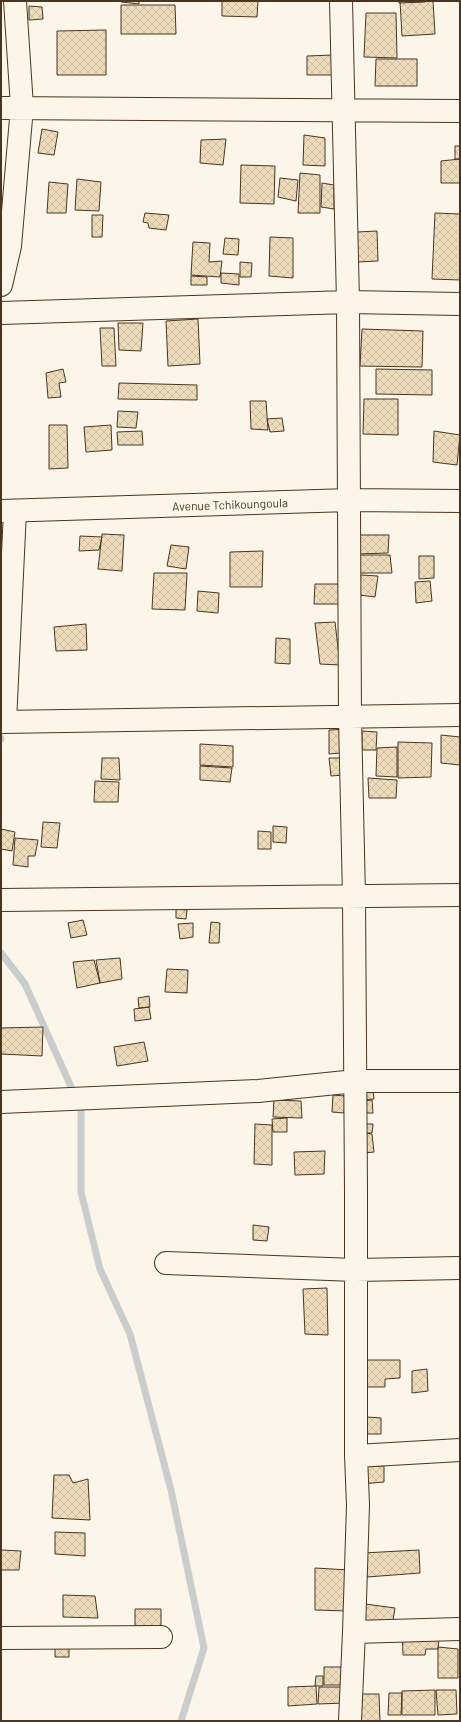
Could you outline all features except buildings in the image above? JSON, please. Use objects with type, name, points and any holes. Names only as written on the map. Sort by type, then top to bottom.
[{"type":"street","points":[[1,285],[10,246],[11,108],[15,1]]},
{"type":"street","points":[[341,1],[348,302],[350,718],[356,1081],[356,1456],[358,1505],[350,1721]]},
{"type":"street","points":[[11,108],[460,111]]},
{"type":"street","points":[[1,313],[348,302],[460,304]]},
{"type":"street","name":"Avenue Tchikoungoula","points":[[8,511],[349,500],[460,501]]},
{"type":"street","points":[[8,511],[3,722],[460,716]]},
{"type":"street","points":[[1,900],[460,895]]},
{"type":"street","points":[[1,1102],[258,1091],[356,1081],[460,1081]]},
{"type":"street","points":[[166,1263],[356,1270],[460,1268]]},
{"type":"street","points":[[356,1456],[460,1450]]},
{"type":"street","points":[[354,1632],[460,1629]]},
{"type":"street","points":[[1,1638],[161,1637]]},
{"type":"waterway","points":[[1,953],[25,984],[81,1109],[81,1192],[100,1269],[130,1334],[171,1490],[204,1648],[181,1721]]}]
